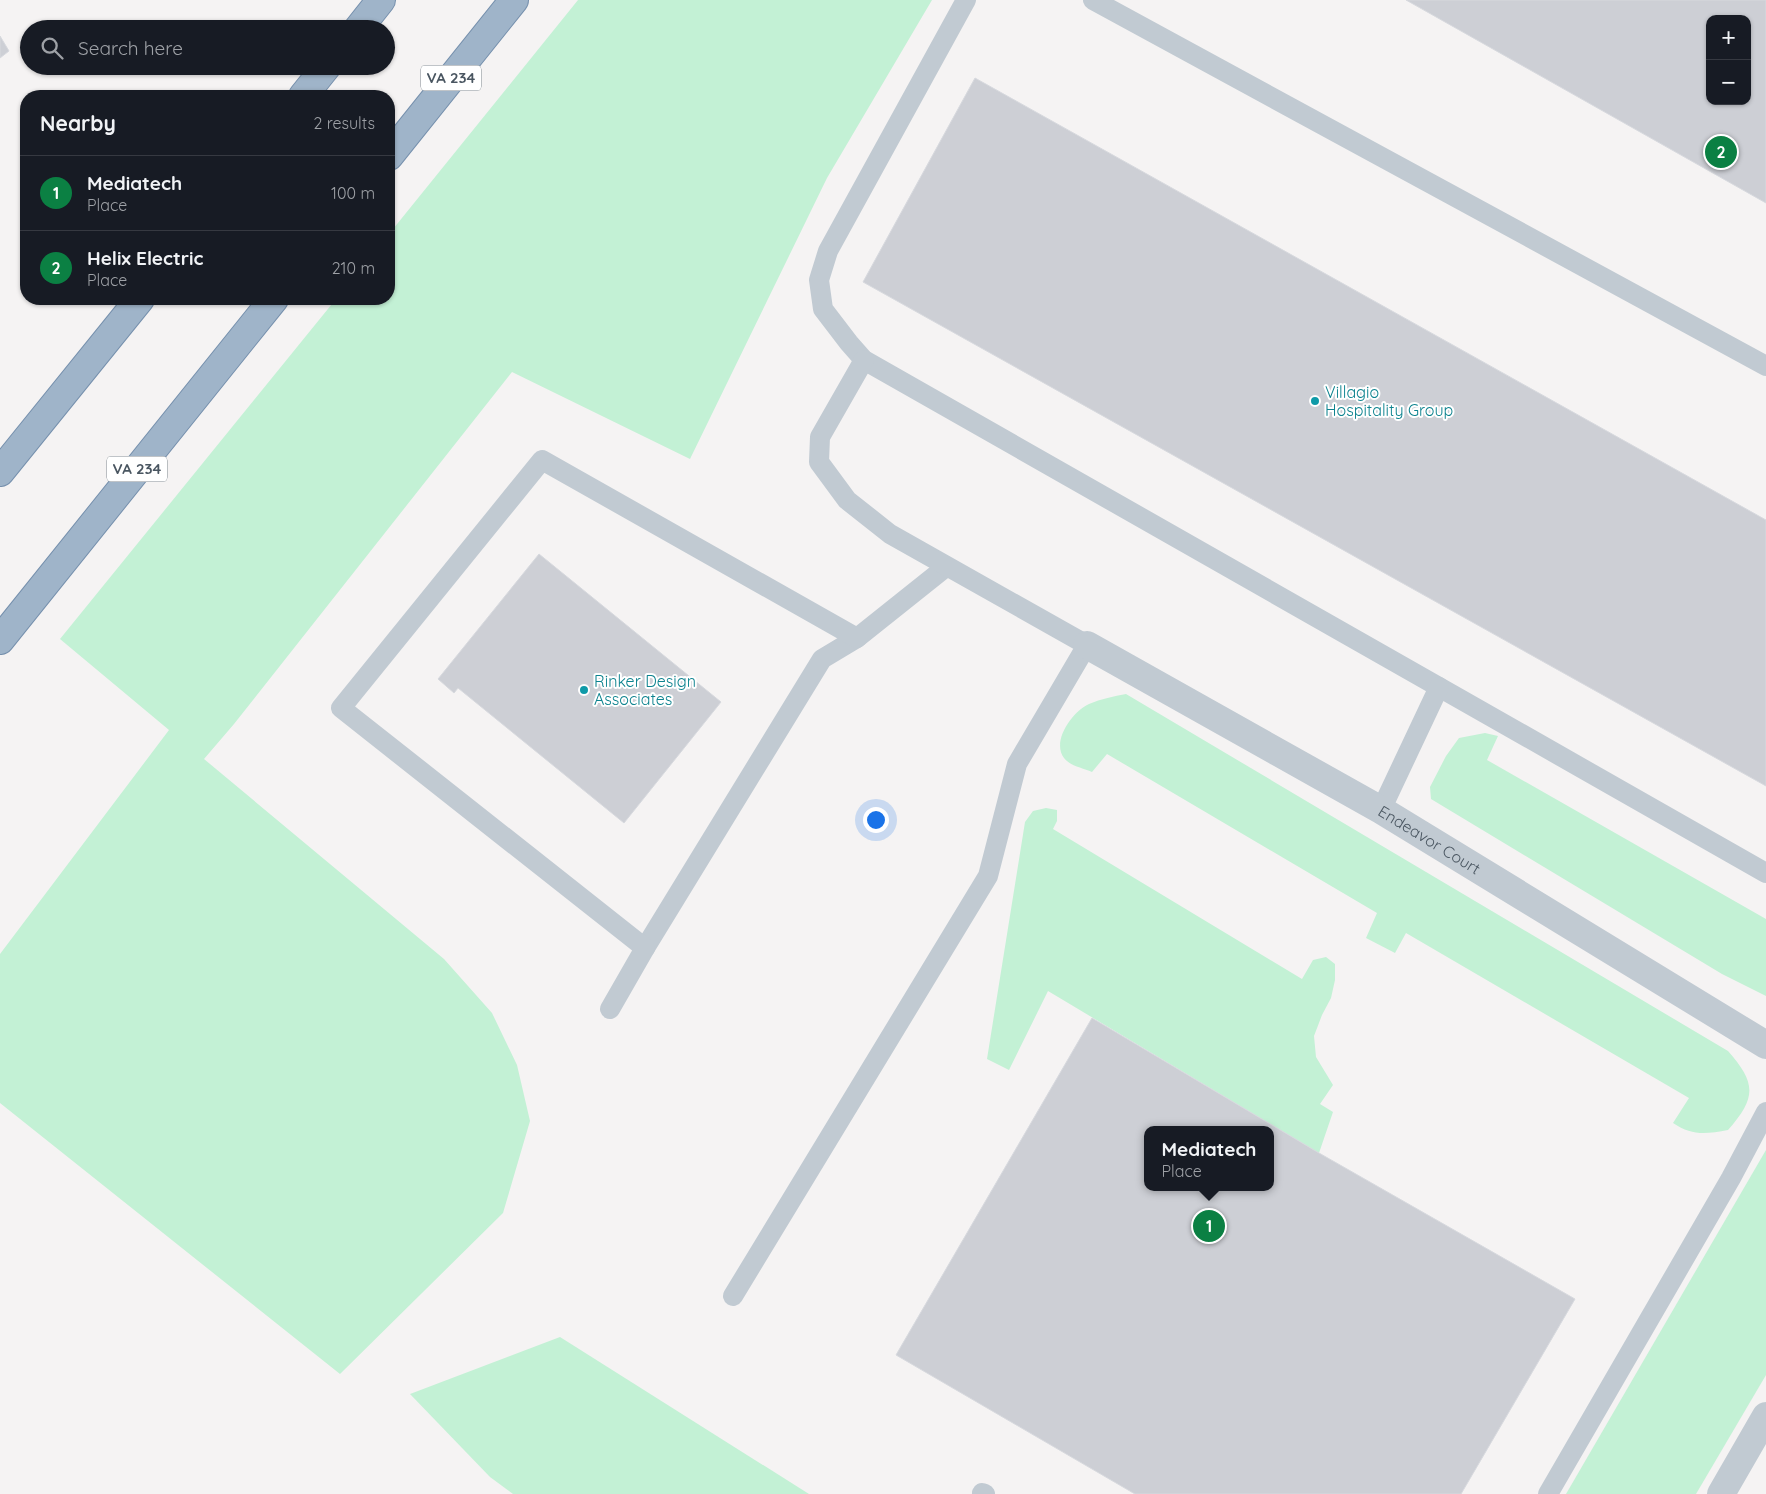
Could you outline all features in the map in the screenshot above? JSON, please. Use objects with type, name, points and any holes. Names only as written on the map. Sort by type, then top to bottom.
[{"type":"highway","points":[[365,20],[381,0]]},
{"type":"highway","name":"VA 234","points":[[395,149],[514,0]]},
{"type":"highway","points":[[308,90],[320,75]]},
{"type":"highway","points":[[0,472],[135,305]]},
{"type":"highway","name":"VA 234","points":[[0,640],[269,305]]},
{"type":"street","name":"Endeavor Court","points":[[1086,645],[1381,810],[1766,1045]]},
{"type":"street","points":[[1721,1494],[1766,1416]]},
{"type":"lane","points":[[966,0],[828,251],[819,280],[823,309],[849,344],[864,360],[1766,873]]},
{"type":"lane","points":[[1093,0],[1766,366]]},
{"type":"lane","points":[[733,1296],[988,876],[1017,764],[1086,645],[890,534],[847,500],[819,462],[820,437],[864,360]]},
{"type":"lane","points":[[645,948],[341,708],[542,460],[857,638]]},
{"type":"lane","points":[[610,1009],[645,948],[822,659],[857,638],[946,566]]},
{"type":"lane","points":[[1381,810],[1439,687]]},
{"type":"lane","points":[[1548,1494],[1731,1178],[1766,1112]]},
{"type":"green space","points":[[578,0],[932,0],[827,178],[690,459],[512,372],[234,724],[204,759],[444,959],[492,1013],[517,1065],[530,1121],[503,1213],[340,1374],[0,1103],[0,954],[169,730],[60,639],[331,305],[395,305],[395,227]]},
{"type":"green space","points":[[1126,694],[1728,1051],[1744,1072],[1748,1081],[1748,1099],[1744,1108],[1728,1130],[1699,1133],[1680,1127],[1673,1123],[1689,1098],[1406,933],[1395,953],[1366,938],[1377,913],[1107,754],[1092,772],[1067,761],[1061,751],[1060,743],[1066,727],[1077,713],[1094,702]]},
{"type":"green space","points":[[1485,733],[1498,736],[1487,760],[1766,919],[1766,996],[1722,974],[1431,799],[1430,787],[1446,756],[1459,738]]},
{"type":"green space","points":[[1046,808],[1057,810],[1057,821],[1053,829],[1302,979],[1313,960],[1326,957],[1335,964],[1335,980],[1331,998],[1314,1036],[1316,1057],[1333,1085],[1320,1104],[1333,1112],[1319,1153],[1048,991],[1009,1070],[987,1059],[1025,822],[1033,811]]},
{"type":"green space","points":[[1766,1150],[1766,1375],[1696,1494],[1566,1494]]},
{"type":"green space","points":[[560,1337],[809,1494],[513,1494],[490,1477],[410,1394]]},
{"type":"building","points":[[1406,0],[1766,0],[1766,203]]},
{"type":"building","points":[[0,36],[9,51],[0,58]]},
{"type":"building","name":"Villagio Hospitality Group","points":[[975,78],[1766,520],[1766,786],[863,282]]},
{"type":"building","name":"Rinker Design Associates","points":[[539,554],[721,702],[624,823],[458,688],[454,693],[438,679]]},
{"type":"building","points":[[1092,1018],[1274,1126],[1144,1126],[1144,1191],[1274,1191],[1274,1126],[1575,1299],[1461,1494],[1135,1494],[896,1355]]},
{"type":"place","name":"Helix Electric","points":[[1721,152]]},
{"type":"place","name":"Villagio Hospitality Group","points":[[1315,401]]},
{"type":"place","name":"Rinker Design Associates","points":[[584,690]]},
{"type":"place","name":"Mediatech","points":[[1209,1226]]}]
